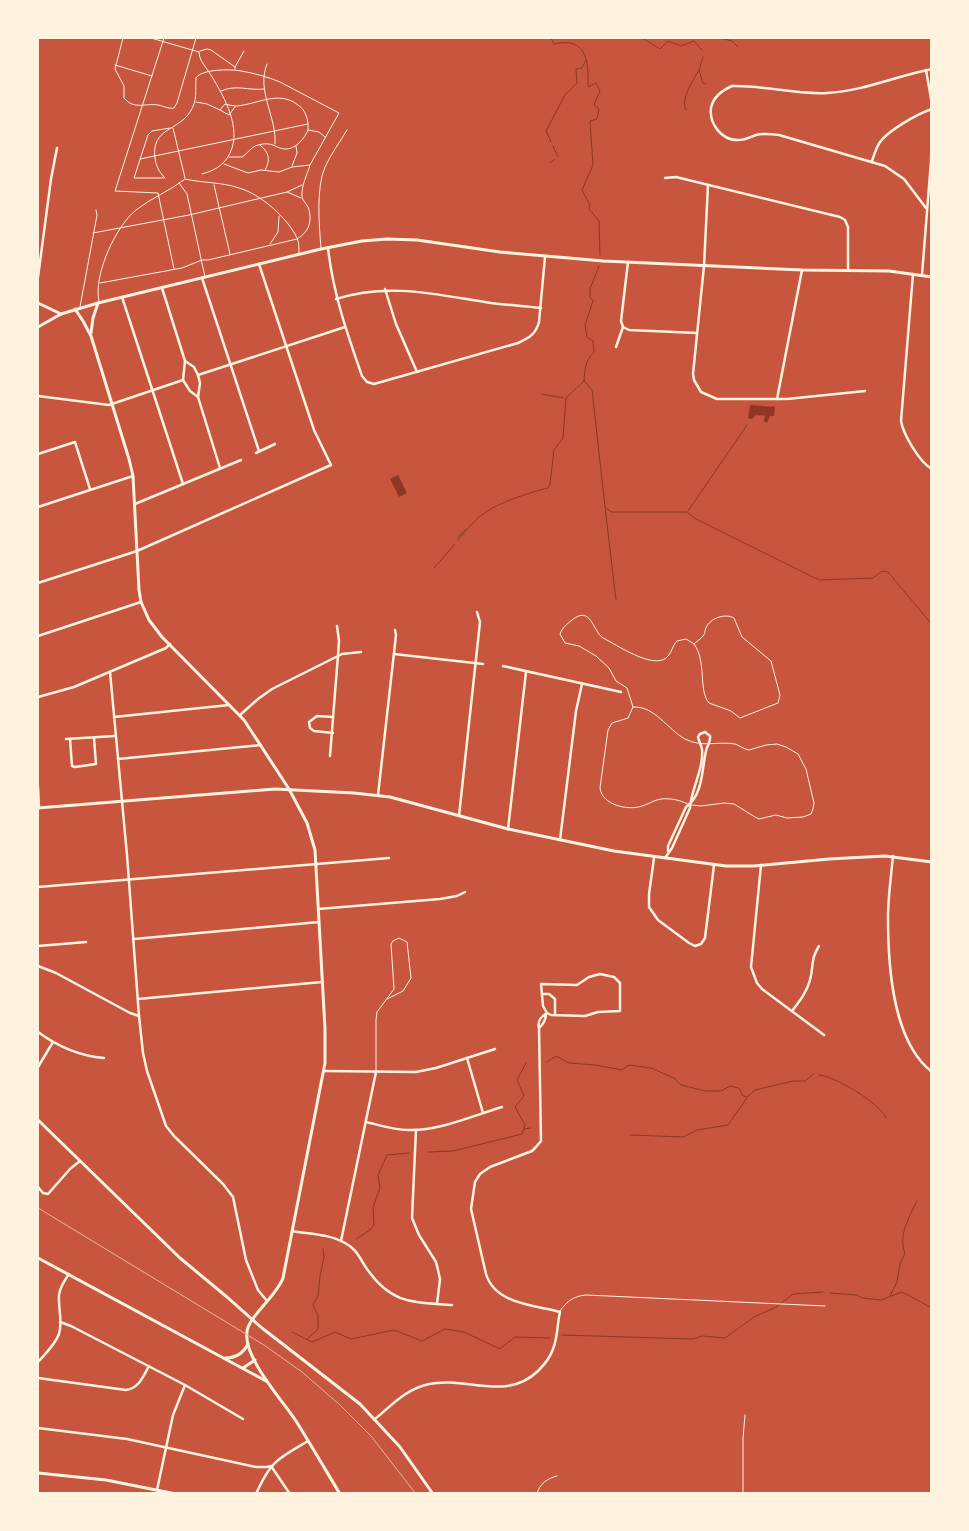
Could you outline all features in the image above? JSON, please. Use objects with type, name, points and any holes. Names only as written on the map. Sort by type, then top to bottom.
[{"type":"street","points":[[926,208],[904,179],[885,166],[779,135],[762,134],[737,140],[728,138],[714,126],[711,116],[712,105],[724,89],[732,86],[802,93],[830,93],[860,89],[906,74],[932,69]]},
{"type":"street","points":[[926,70],[932,104]]},
{"type":"street","points":[[872,161],[876,148],[887,135],[932,109]]},
{"type":"street","points":[[922,275],[926,208],[930,178],[932,125]]},
{"type":"street","points":[[38,277],[57,148]]},
{"type":"street","points":[[665,178],[676,177],[846,220],[848,227],[848,270]]},
{"type":"street","points":[[708,185],[704,266],[693,374],[694,380],[701,392],[717,399],[777,399],[865,391]]},
{"type":"street","points":[[38,327],[75,309],[321,249],[362,241],[403,239],[545,257],[704,266],[848,270],[932,277]]},
{"type":"street","points":[[328,248],[336,299],[345,327],[362,376],[367,382],[374,384],[530,338],[538,329],[545,257]]},
{"type":"street","points":[[616,347],[623,327],[621,321],[628,262]]},
{"type":"street","points":[[38,583],[137,551],[331,465],[314,430],[259,264]]},
{"type":"street","points":[[777,399],[802,270]]},
{"type":"street","points":[[913,274],[901,421],[906,435],[924,465],[932,469]]},
{"type":"street","points":[[203,278],[257,452],[275,444]]},
{"type":"street","points":[[162,288],[185,361],[183,380],[190,391],[198,397]]},
{"type":"street","points":[[336,299],[350,294],[385,289],[541,308]]},
{"type":"street","points":[[385,289],[396,324],[417,372]]},
{"type":"street","points":[[122,297],[183,484]]},
{"type":"street","points":[[38,303],[62,314]]},
{"type":"street","points":[[91,336],[91,325],[99,303]]},
{"type":"street","points":[[75,309],[91,336],[133,476],[139,590],[146,614],[153,626],[240,715],[262,746],[308,823],[315,850],[326,1047],[324,1071],[283,1278],[278,1290],[252,1319],[246,1332],[255,1360],[267,1382],[308,1441],[340,1494]]},
{"type":"street","points":[[198,375],[345,327]]},
{"type":"street","points":[[623,327],[630,330],[697,333]]},
{"type":"street","points":[[185,361],[194,367],[198,375],[200,383],[198,397],[220,468]]},
{"type":"street","points":[[38,396],[102,405],[112,404],[183,380]]},
{"type":"street","points":[[38,454],[75,442],[90,490]]},
{"type":"street","points":[[135,504],[241,460]]},
{"type":"street","points":[[38,507],[133,476]]},
{"type":"street","points":[[38,636],[141,602]]},
{"type":"street","points":[[459,816],[480,622],[477,612]]},
{"type":"street","points":[[330,756],[339,641],[337,626]]},
{"type":"street","points":[[378,795],[395,630]]},
{"type":"street","points":[[38,697],[62,691],[110,672],[166,648],[170,644]]},
{"type":"street","points":[[240,715],[258,699],[272,690],[338,655],[361,652]]},
{"type":"street","points":[[394,654],[483,664]]},
{"type":"street","points":[[503,666],[621,692]]},
{"type":"street","points":[[110,672],[134,938],[139,1016],[147,1072],[166,1126],[230,1193],[236,1205],[246,1260],[258,1290],[268,1302]]},
{"type":"street","points":[[508,829],[526,672]]},
{"type":"street","points":[[560,840],[576,711],[582,684]]},
{"type":"street","points":[[114,717],[230,705]]},
{"type":"street","points":[[333,717],[317,716],[309,722],[310,728],[314,731],[333,733]]},
{"type":"street","points":[[665,859],[668,846],[686,807],[690,804],[696,795],[700,783],[710,736],[705,732],[701,732],[698,736],[702,749],[690,804]]},
{"type":"street","points":[[66,739],[116,736]]},
{"type":"street","points":[[70,739],[72,766],[75,767],[96,764],[94,738]]},
{"type":"street","points":[[118,759],[262,746]]},
{"type":"street","points":[[38,787],[38,808],[225,792],[289,789],[378,795],[508,829],[560,840],[654,858],[736,867],[893,856],[932,862]]},
{"type":"street","points":[[893,856],[888,917],[890,963],[898,1019],[916,1058],[932,1072]]},
{"type":"street","points":[[38,887],[390,858]]},
{"type":"street","points":[[654,858],[649,907],[658,920],[695,946],[701,944],[705,938],[714,865]]},
{"type":"street","points":[[761,866],[751,967],[762,989],[824,1035]]},
{"type":"street","points":[[318,910],[440,899],[457,896],[465,892]]},
{"type":"street","points":[[134,938],[320,922]]},
{"type":"street","points":[[38,946],[86,942]]},
{"type":"street","points":[[792,1011],[808,986],[812,970],[812,958],[818,946]]},
{"type":"street","points":[[38,966],[56,973],[139,1016]]},
{"type":"street","points":[[375,1419],[403,1395],[428,1384],[454,1382],[501,1388],[513,1386],[528,1379],[542,1367],[551,1354],[556,1339],[560,1312],[508,1298],[492,1288],[486,1274],[471,1207],[474,1186],[480,1174],[494,1165],[532,1151],[538,1146],[541,1139],[538,1024],[540,1018],[546,1013],[585,1016],[598,1012],[620,1011],[620,983],[611,976],[598,975],[589,977],[577,985],[541,984],[543,1006],[546,1013]]},
{"type":"street","points":[[138,999],[322,982]]},
{"type":"street","points":[[541,994],[549,994],[555,999],[555,1015]]},
{"type":"street","points":[[38,1032],[53,1042],[91,1057],[104,1058]]},
{"type":"street","points":[[38,1067],[53,1042]]},
{"type":"street","points":[[324,1071],[416,1072],[495,1049]]},
{"type":"street","points":[[466,1058],[483,1113]]},
{"type":"street","points":[[341,1241],[376,1072]]},
{"type":"street","points":[[366,1122],[406,1130],[416,1130],[452,1122],[502,1107]]},
{"type":"street","points":[[38,1120],[180,1258],[252,1319],[360,1404],[407,1456],[433,1494]]},
{"type":"street","points":[[416,1130],[412,1218],[419,1235],[436,1262],[440,1284],[437,1304]]},
{"type":"street","points":[[38,1188],[43,1193],[48,1194],[70,1169],[80,1161]]},
{"type":"street","points":[[292,1231],[341,1241],[356,1250],[373,1276],[397,1297],[408,1301],[452,1305]]},
{"type":"street","points":[[38,1258],[267,1382]]},
{"type":"street","points":[[38,1362],[55,1342],[59,1333],[59,1295],[62,1285],[69,1274]]},
{"type":"street","points":[[60,1322],[186,1385],[243,1419]]},
{"type":"street","points":[[225,1358],[232,1358],[240,1354],[248,1343]]},
{"type":"street","points":[[243,1368],[255,1360]]},
{"type":"street","points":[[38,1378],[126,1390],[134,1388],[140,1382],[149,1366]]},
{"type":"street","points":[[157,1490],[173,1415],[186,1385]]},
{"type":"street","points":[[38,1428],[127,1439],[256,1467],[271,1466]]},
{"type":"street","points":[[256,1494],[264,1475],[271,1466],[277,1460],[308,1441]]},
{"type":"street","points":[[271,1466],[290,1494]]},
{"type":"street","points":[[38,1473],[106,1480],[176,1494]]},
{"type":"lane","points":[[123,38],[115,69],[124,86],[124,98],[128,103],[138,106],[156,105],[171,108],[174,108],[196,38]]},
{"type":"lane","points":[[151,38],[199,52],[209,49],[235,68],[280,82],[338,113],[310,165],[302,185],[302,199]]},
{"type":"lane","points":[[164,38],[115,191],[157,193],[174,269]]},
{"type":"lane","points":[[235,68],[244,51]]},
{"type":"lane","points":[[199,52],[201,60],[220,92],[234,124],[234,138],[224,164],[202,174]]},
{"type":"lane","points":[[267,64],[263,77],[264,89],[274,130],[274,144]]},
{"type":"lane","points":[[115,65],[153,77]]},
{"type":"lane","points":[[172,128],[152,131],[148,135],[134,178],[164,178],[158,169],[155,156],[158,138],[172,128],[186,118],[196,102],[197,75],[202,72],[235,68]]},
{"type":"lane","points":[[220,92],[238,87],[253,90],[264,89]]},
{"type":"lane","points":[[225,104],[236,106],[282,98],[294,102],[304,110],[308,124],[308,130],[296,146],[285,149],[274,144],[259,144],[242,157],[228,157]]},
{"type":"lane","points":[[196,102],[207,104],[229,115]]},
{"type":"lane","points":[[220,110],[225,104]]},
{"type":"lane","points":[[229,115],[236,106]]},
{"type":"lane","points":[[140,159],[308,124]]},
{"type":"lane","points":[[172,128],[185,178]]},
{"type":"lane","points":[[308,130],[319,132],[326,137]]},
{"type":"lane","points":[[321,249],[320,199],[323,174],[327,163],[347,130]]},
{"type":"lane","points":[[259,144],[265,149],[268,156],[268,164],[264,170]]},
{"type":"lane","points":[[292,167],[297,154],[296,146]]},
{"type":"lane","points":[[224,164],[246,172],[264,170],[279,172],[292,167],[310,165]]},
{"type":"lane","points":[[99,303],[99,283],[103,264],[121,228],[134,211],[185,178]]},
{"type":"lane","points":[[185,178],[239,188],[260,198],[279,215],[298,239],[300,254]]},
{"type":"lane","points":[[179,183],[187,194],[202,260],[203,278]]},
{"type":"lane","points":[[214,184],[230,254]]},
{"type":"lane","points":[[94,233],[192,214],[287,192],[302,185]]},
{"type":"lane","points":[[99,283],[174,269],[202,260],[298,239],[305,233],[310,220],[309,209],[302,199],[287,192]]},
{"type":"lane","points":[[80,308],[94,233],[96,210]]},
{"type":"lane","points":[[267,246],[274,241],[277,235],[280,226],[279,215]]},
{"type":"lane","points":[[633,707],[644,708],[652,712],[686,740],[700,744],[737,744],[749,750],[774,744],[783,745],[793,751],[801,758],[805,765],[814,803],[814,809],[811,814],[805,817],[786,818],[776,815],[758,818],[738,806],[730,804],[701,806],[666,798],[640,807],[631,807],[613,804],[602,796],[600,788],[608,730],[612,723],[628,718],[633,707],[627,688],[616,681],[605,664],[579,646],[564,642],[560,634],[563,627],[577,616],[586,616],[591,620],[601,637],[648,660],[665,659],[674,644],[681,639],[686,639],[694,644],[701,658],[705,697],[709,703],[730,710],[740,718],[778,704],[780,695],[771,661],[742,636],[733,617],[726,616],[712,620],[706,627],[703,636],[694,644]]},
{"type":"lane","points":[[376,1072],[376,1020],[378,1012],[387,999],[394,989],[391,944],[399,938],[407,942],[411,978],[403,990],[387,999]]},
{"type":"lane","points":[[560,1312],[572,1298],[586,1295],[825,1306]]},
{"type":"lane","points":[[744,1494],[743,1439],[745,1415]]},
{"type":"lane","points":[[537,1494],[538,1489],[544,1482],[557,1476]]},
{"type":"shaded area","points":[[750,405],[775,407],[774,416],[756,415],[752,419],[748,418]]},
{"type":"shaded area","points":[[398,475],[407,493],[399,497],[390,479]]},
{"type":"waterway","points":[[551,38],[554,44],[570,43],[577,45],[581,49],[586,61],[588,87],[596,83],[600,91],[594,105],[599,109],[597,119],[590,121],[593,165],[582,190],[590,205],[589,209],[599,221],[600,255]]},
{"type":"waterway","points":[[635,38],[642,38],[660,49],[668,41],[681,46],[694,41],[702,50]]},
{"type":"waterway","points":[[720,38],[732,41],[738,47]]},
{"type":"waterway","points":[[703,57],[699,70],[703,83],[706,84]]},
{"type":"waterway","points":[[551,142],[546,131],[565,95],[577,83],[576,69],[582,68],[586,60]]},
{"type":"waterway","points":[[686,110],[686,95],[699,70]]},
{"type":"waterway","points":[[553,146],[558,157]]},
{"type":"waterway","points":[[550,163],[555,159]]},
{"type":"waterway","points":[[599,266],[590,289],[590,297],[593,301],[585,325],[587,337],[593,341],[594,352],[586,365],[584,381],[592,390],[605,507],[611,512],[687,512],[696,519],[819,580],[873,578],[882,571],[888,572],[929,621],[932,622]]},
{"type":"waterway","points":[[458,540],[478,518],[492,508],[548,488],[554,450],[563,438],[566,398],[584,381]]},
{"type":"waterway","points":[[541,394],[564,398]]},
{"type":"waterway","points":[[766,420],[768,414]]},
{"type":"waterway","points":[[688,511],[747,425]]},
{"type":"waterway","points":[[605,507],[616,600]]},
{"type":"waterway","points":[[458,537],[466,529]]},
{"type":"waterway","points":[[434,568],[455,544]]},
{"type":"waterway","points":[[547,1062],[556,1056],[569,1063],[622,1070],[629,1065],[651,1068],[674,1078],[681,1085],[705,1091],[721,1091],[730,1086],[739,1088],[743,1096],[747,1097],[755,1090],[793,1081],[805,1081],[814,1074]]},
{"type":"waterway","points":[[428,1152],[453,1151],[522,1134],[525,1125],[515,1107],[524,1096],[517,1080],[526,1063]]},
{"type":"waterway","points":[[819,1075],[835,1080],[856,1091],[875,1105],[886,1118]]},
{"type":"waterway","points":[[630,1135],[683,1137],[697,1130],[728,1125],[747,1098]]},
{"type":"waterway","points":[[524,1129],[531,1128]]},
{"type":"waterway","points":[[356,1239],[374,1225],[373,1207],[380,1188],[378,1175],[387,1155],[409,1153]]},
{"type":"waterway","points":[[890,1296],[897,1282],[900,1264],[905,1253],[903,1247],[905,1227],[917,1201]]},
{"type":"waterway","points":[[307,1339],[318,1329],[318,1315],[313,1305],[318,1296],[324,1257],[323,1249]]},
{"type":"waterway","points":[[561,1335],[693,1339],[702,1336],[725,1338],[754,1317],[776,1307],[793,1294],[823,1292]]},
{"type":"waterway","points":[[830,1293],[857,1295],[862,1298],[881,1300],[902,1292],[932,1308]]},
{"type":"waterway","points":[[292,1332],[312,1342],[335,1332],[351,1339],[394,1330],[422,1341],[445,1329],[464,1332],[500,1349],[515,1337],[550,1338]]},
{"type":"railway","points":[[38,1208],[264,1345],[302,1372],[340,1405],[371,1436],[416,1494]]}]
